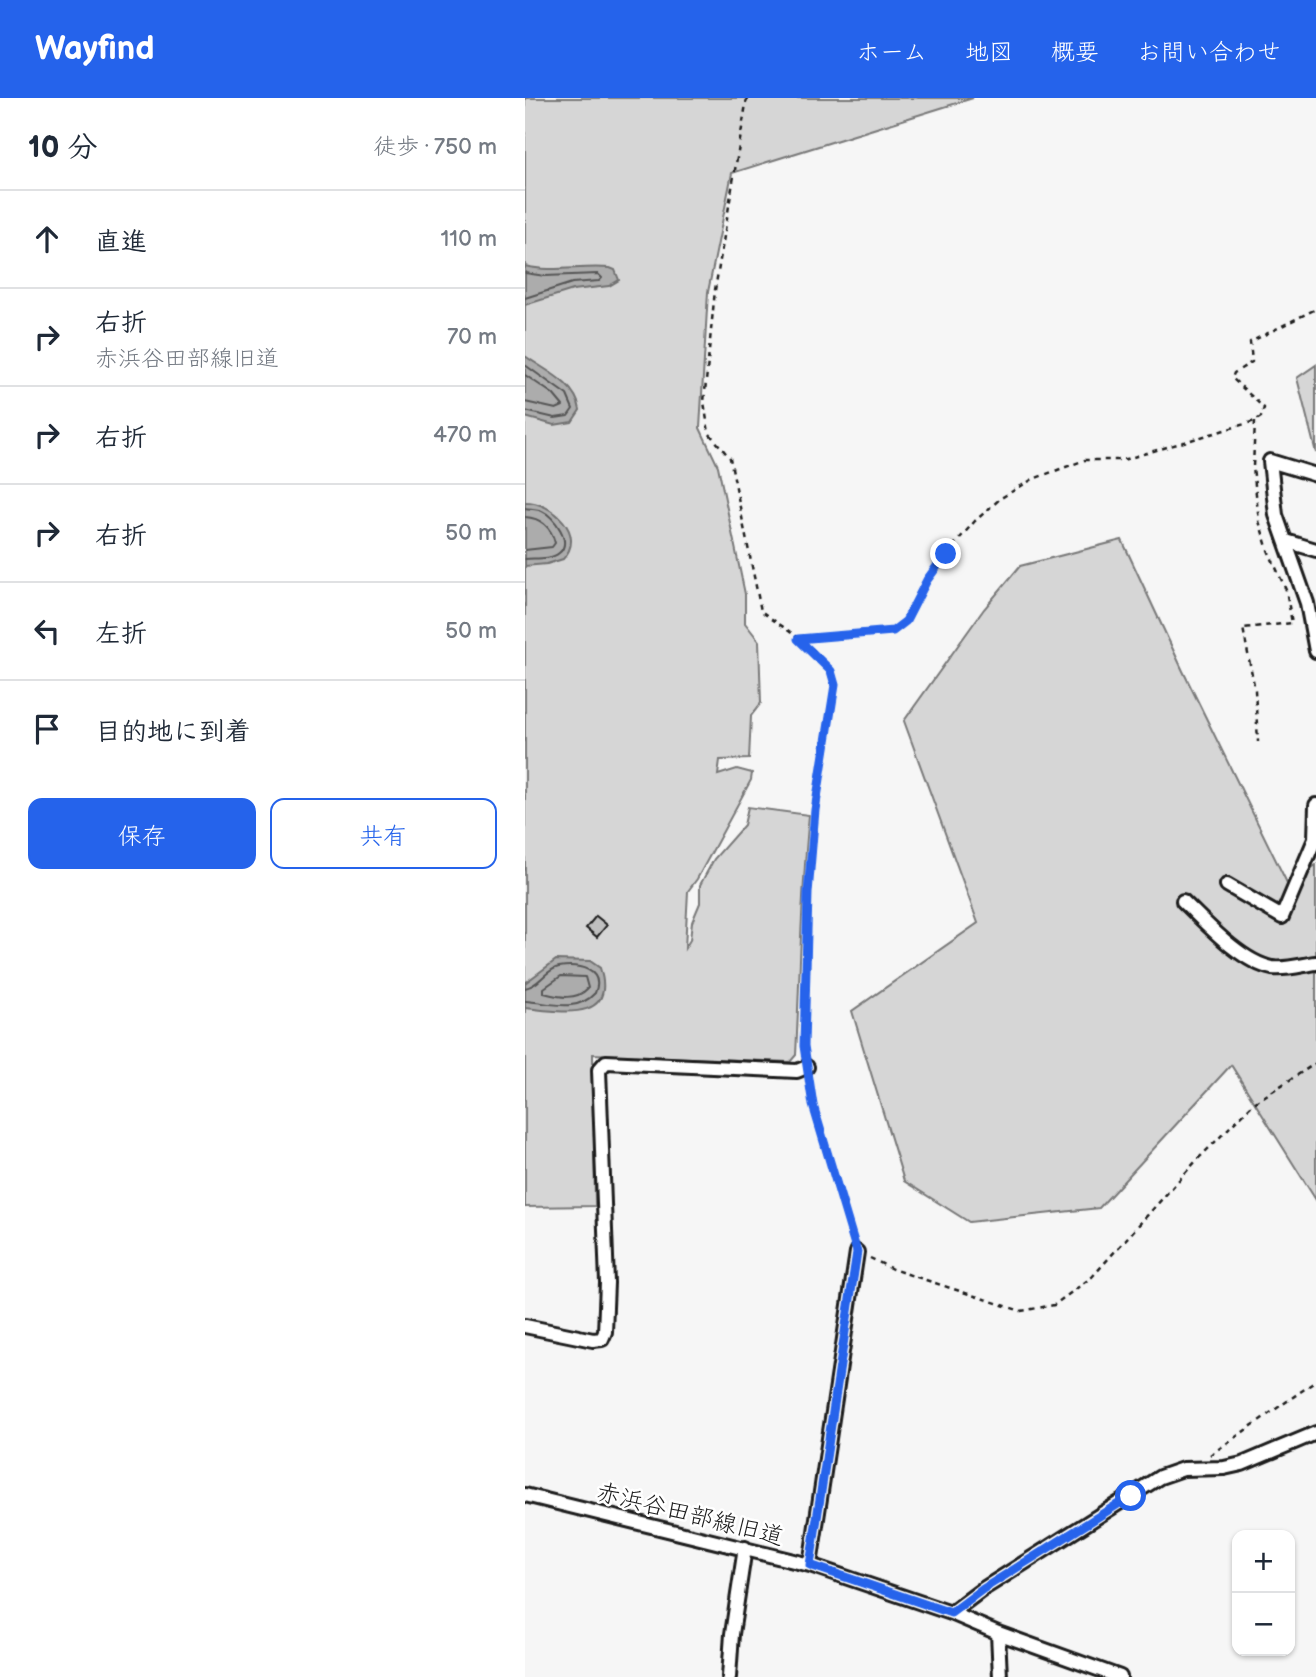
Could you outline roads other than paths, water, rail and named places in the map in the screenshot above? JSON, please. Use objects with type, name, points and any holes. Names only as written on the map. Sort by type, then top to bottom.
[{"type":"street","points":[[1316,475],[1270,461],[1276,515],[1307,603],[1316,651]]},
{"type":"street","points":[[1286,541],[1316,550]]},
{"type":"street","points":[[1227,886],[1282,917],[1315,839],[1316,805]]},
{"type":"street","points":[[1183,901],[1217,934],[1255,962],[1272,968],[1286,969],[1316,962]]},
{"type":"street","points":[[525,1326],[593,1340],[602,1339],[605,1332],[607,1283],[599,1070],[606,1062],[797,1071],[807,1067]]},
{"type":"street","points":[[810,1565],[857,1252]]},
{"type":"street","points":[[951,1613],[983,1589],[1160,1477],[1183,1469],[1224,1468],[1241,1464],[1316,1433]]},
{"type":"street","name":"赤浜谷田部線旧道","points":[[525,1495],[810,1565],[951,1613],[1120,1677]]},
{"type":"street","points":[[729,1677],[732,1633],[745,1548]]},
{"type":"street","points":[[998,1633],[1000,1677]]},
{"type":"water","points":[[525,266],[546,269],[610,268],[615,270],[619,280],[609,286],[573,290],[525,305]]},
{"type":"water","points":[[525,356],[559,378],[573,392],[580,410],[572,422],[554,425],[525,417]]},
{"type":"water","points":[[525,502],[546,507],[563,521],[569,530],[571,540],[563,559],[525,566]]},
{"type":"water","points":[[556,960],[590,961],[600,968],[603,986],[601,998],[593,1006],[568,1011],[525,1008],[525,983]]}]
